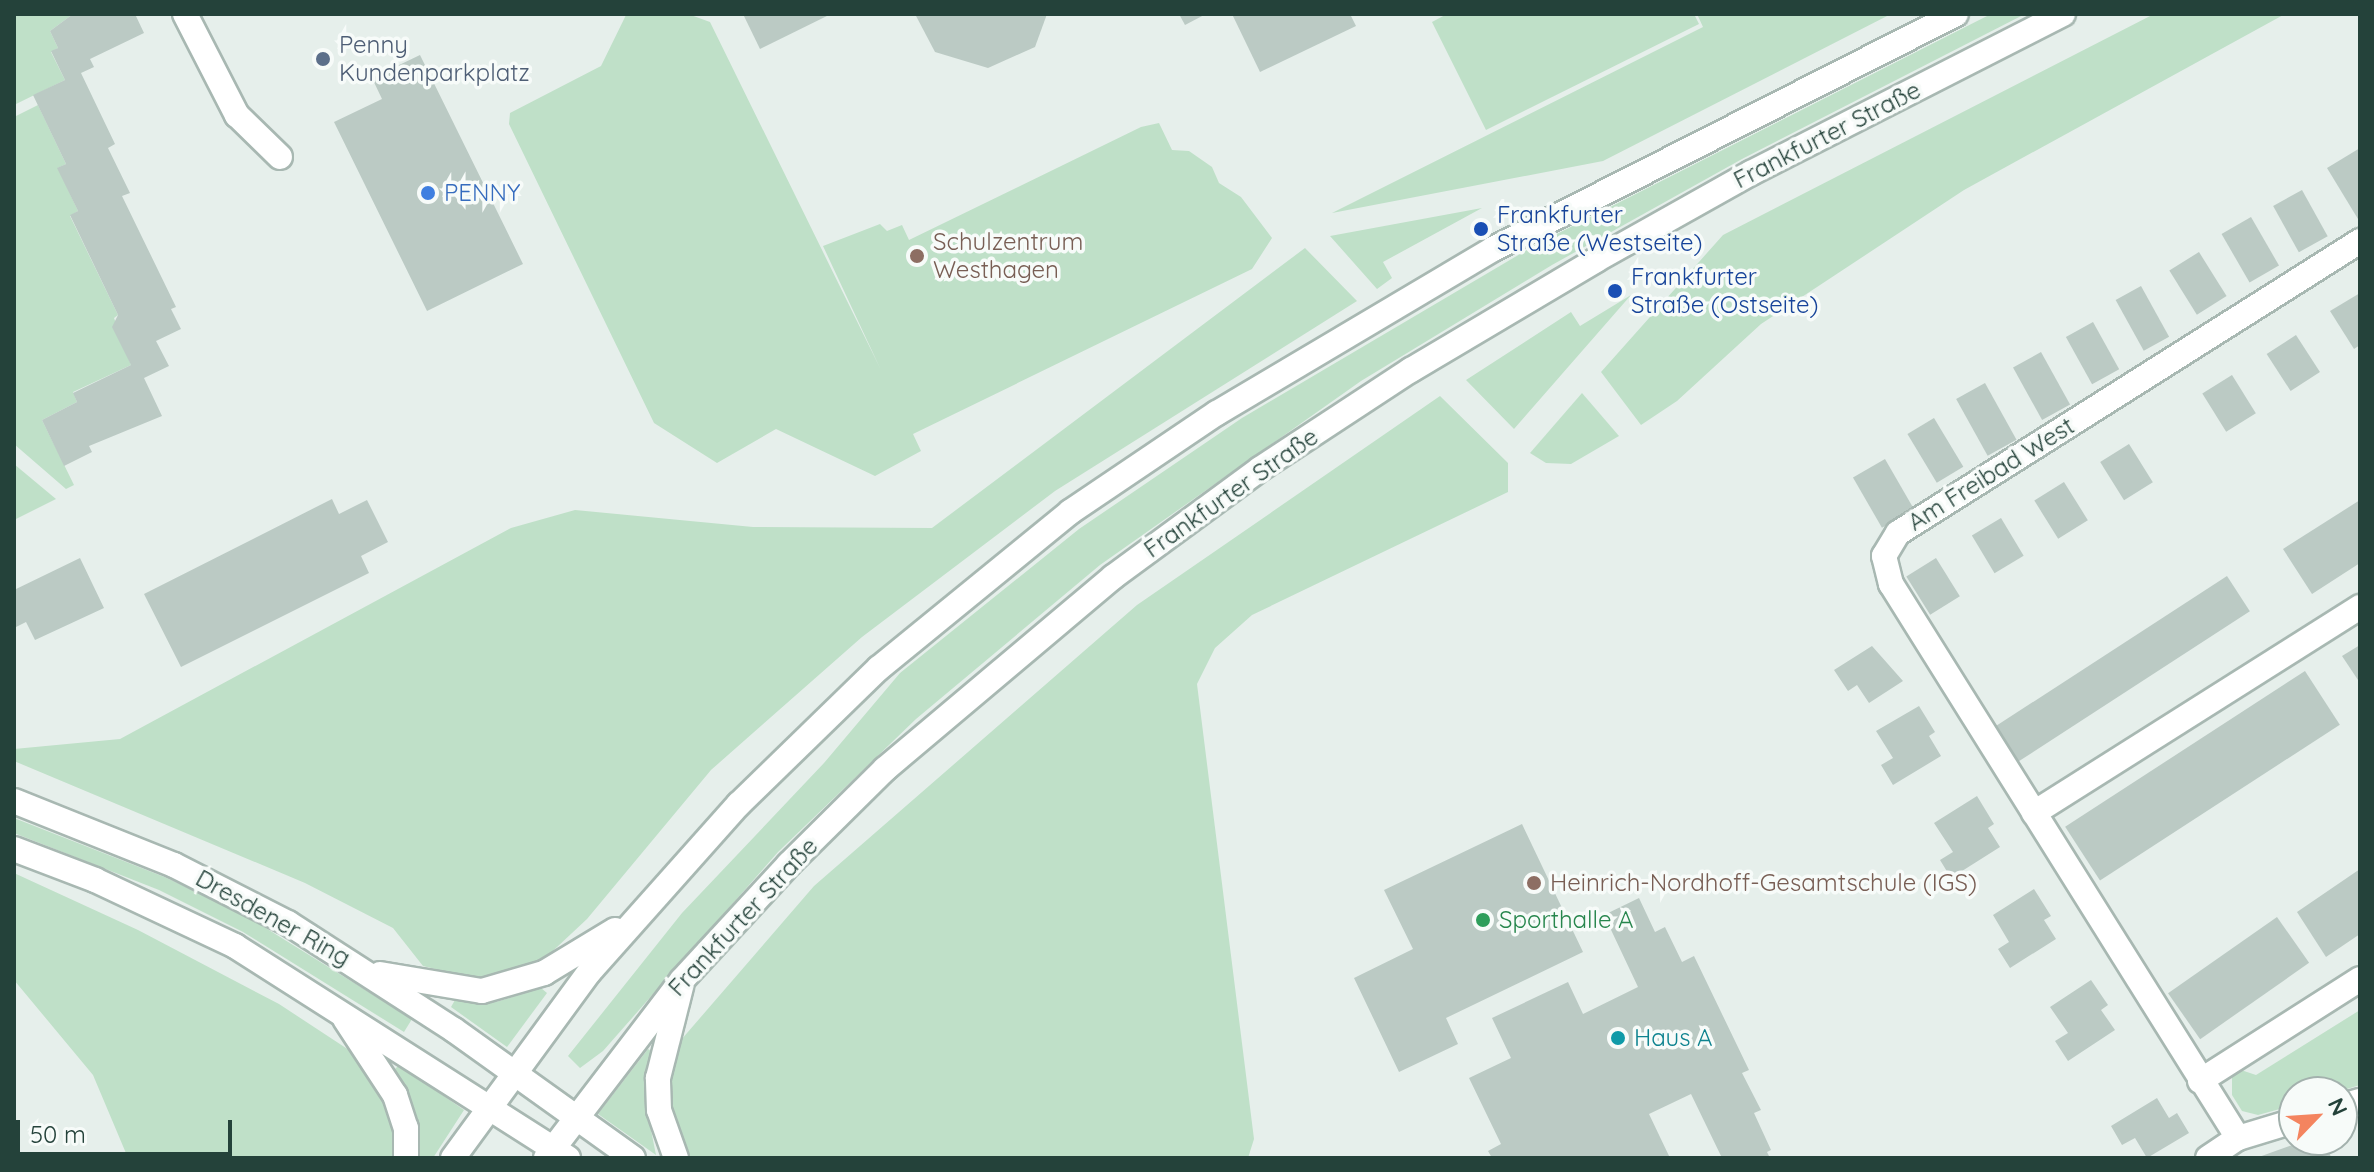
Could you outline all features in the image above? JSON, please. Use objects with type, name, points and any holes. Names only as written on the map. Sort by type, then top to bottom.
[{"type":"street","points":[[185,14],[237,115],[280,157]]},
{"type":"street","name":"Frankfurter Straße","points":[[453,1158],[512,1071],[631,921],[739,804],[879,668],[1070,512],[1231,405],[1480,256],[1956,14]]},
{"type":"street","name":"Frankfurter Straße","points":[[555,1155],[574,1116],[682,980],[885,769],[1101,587],[1260,469],[1411,370],[1596,260],[1751,173],[2063,14]]},
{"type":"street","name":"Am Freibad West","points":[[2238,1138],[1891,584],[1884,556],[1898,533],[2360,241]]},
{"type":"street","points":[[2034,813],[2360,607]]},
{"type":"street","name":"Dresdener Ring","points":[[14,801],[231,891],[366,971],[633,1158]]},
{"type":"street","name":"Dresdener Ring","points":[[14,849],[170,912],[337,1008],[487,1106],[555,1155]]},
{"type":"street","points":[[366,971],[456,990],[506,987],[544,973],[631,921]]},
{"type":"street","points":[[2200,1081],[2360,979]]},
{"type":"street","points":[[676,1158],[659,1110],[658,1078],[682,980]]},
{"type":"street","points":[[337,1008],[395,1095],[406,1128],[406,1158]]},
{"type":"street","points":[[2208,1158],[2238,1138],[2278,1126]]},
{"type":"green space","points":[[14,14],[73,14],[50,31],[58,48],[51,52],[65,80],[14,105]]},
{"type":"green space","points":[[688,14],[710,22],[880,368],[823,246],[880,224],[887,231],[902,225],[909,240],[1141,127],[1159,123],[1172,150],[1189,151],[1212,167],[1219,183],[1241,197],[1272,238],[1252,269],[913,434],[921,451],[875,476],[776,429],[717,463],[654,423],[509,124],[510,113],[601,66],[626,15]]},
{"type":"green space","points":[[1447,14],[1694,14],[1699,24],[1486,130],[1432,22]]},
{"type":"green space","points":[[1697,14],[1891,14],[1603,161],[1332,213],[1703,27]]},
{"type":"green space","points":[[1991,14],[2025,14],[1742,159],[1552,265],[1361,381],[1100,565],[916,719],[778,852],[603,1051],[580,1068],[568,1056],[682,913],[824,763],[900,673],[1079,529],[1242,418],[1537,244]]},
{"type":"green space","points":[[2154,14],[2285,14],[1964,190],[1761,324],[1677,401],[1641,425],[1601,372],[1723,235]]},
{"type":"green space","points":[[38,105],[66,164],[58,168],[78,211],[70,216],[118,315],[114,318],[131,365],[73,392],[77,402],[42,420],[74,485],[66,489],[14,444],[14,117]]},
{"type":"green space","points":[[1482,208],[1383,262],[1392,278],[1377,289],[1330,236]]},
{"type":"green space","points":[[1305,248],[1357,301],[1055,491],[862,637],[711,770],[587,919],[541,962],[483,981],[423,966],[393,928],[305,883],[14,761],[14,749],[120,739],[511,528],[575,510],[753,527],[932,528]]},
{"type":"green space","points":[[1631,295],[1514,429],[1466,380],[1571,312],[1580,326]]},
{"type":"green space","points":[[1582,393],[1619,436],[1571,464],[1546,463],[1530,453]]},
{"type":"green space","points":[[1440,396],[1508,463],[1508,492],[1252,615],[1215,648],[1197,684],[1254,1139],[1248,1158],[690,1158],[670,1110],[670,1077],[681,1040],[814,886],[1137,605]]},
{"type":"green space","points":[[14,464],[56,499],[14,520]]},
{"type":"green space","points":[[14,818],[167,878],[251,919],[412,1019],[404,1032],[243,932],[159,890],[14,833]]},
{"type":"green space","points":[[14,873],[138,930],[279,1004],[349,1050],[384,1092],[397,1129],[397,1158],[128,1158],[93,1075],[14,980]]},
{"type":"green space","points":[[541,988],[547,993],[507,1047],[451,1007],[455,1000],[496,1002]]},
{"type":"green space","points":[[2360,1010],[2360,1085],[2358,1076],[2278,1076],[2278,1109],[2258,1115],[2242,1111],[2232,1095],[2232,1077],[2241,1070],[2256,1075]]},
{"type":"green space","points":[[648,1049],[653,1052],[647,1110],[656,1155],[598,1114]]},
{"type":"green space","points":[[399,1065],[464,1110],[433,1158],[416,1158],[417,1124],[395,1069]]},
{"type":"building","points":[[73,14],[135,14],[144,33],[90,59],[94,67],[81,73],[115,144],[108,148],[130,193],[122,196],[176,307],[171,309],[181,329],[156,341],[169,366],[144,378],[162,416],[89,446],[92,452],[64,466],[42,420],[77,402],[73,393],[131,365],[112,327],[118,315],[70,215],[78,211],[57,168],[66,164],[33,95],[65,80],[51,51],[58,48],[50,31]]},
{"type":"building","points":[[743,14],[831,14],[760,49]]},
{"type":"building","points":[[915,14],[1047,14],[1035,47],[988,68],[935,52]]},
{"type":"building","points":[[1179,14],[1206,14],[1185,25]]},
{"type":"building","points":[[1232,14],[1350,14],[1356,26],[1260,72]]},
{"type":"building","name":"PENNY","points":[[420,55],[523,264],[427,311],[334,122],[382,99],[372,78]]},
{"type":"building","points":[[2360,148],[2360,218],[2358,219],[2327,168]]},
{"type":"building","points":[[2302,190],[2328,236],[2299,252],[2273,206]]},
{"type":"building","points":[[2251,217],[2279,265],[2250,282],[2222,234]]},
{"type":"building","points":[[2199,252],[2227,296],[2197,315],[2169,271]]},
{"type":"building","points":[[2141,286],[2169,337],[2144,351],[2116,300]]},
{"type":"building","points":[[2360,293],[2360,345],[2354,349],[2330,311]]},
{"type":"building","points":[[2093,322],[2119,369],[2092,384],[2066,337]]},
{"type":"building","points":[[2296,335],[2320,372],[2291,391],[2267,354]]},
{"type":"building","points":[[2041,352],[2070,404],[2042,420],[2013,368]]},
{"type":"building","points":[[2232,375],[2256,413],[2226,432],[2202,394]]},
{"type":"building","points":[[1985,383],[2017,440],[1988,456],[1956,399]]},
{"type":"building","points":[[1934,418],[1963,467],[1937,483],[1907,434]]},
{"type":"building","points":[[2129,444],[2153,482],[2124,500],[2100,462]]},
{"type":"building","points":[[1885,459],[1914,509],[1882,528],[1853,478]]},
{"type":"building","points":[[2064,482],[2088,520],[2058,539],[2034,501]]},
{"type":"building","points":[[332,499],[339,514],[367,500],[388,542],[361,556],[369,573],[181,667],[144,594]]},
{"type":"building","points":[[2360,500],[2360,563],[2312,594],[2283,549]]},
{"type":"building","points":[[2001,518],[2024,556],[1995,573],[1972,536]]},
{"type":"building","points":[[80,558],[104,608],[35,640],[26,622],[14,628],[14,590]]},
{"type":"building","points":[[1936,558],[1960,596],[1930,615],[1906,577]]},
{"type":"building","points":[[2227,576],[2250,611],[2018,762],[1996,726]]},
{"type":"building","points":[[2360,645],[2360,683],[2342,656]]},
{"type":"building","points":[[1872,646],[1903,681],[1869,703],[1857,685],[1848,691],[1834,670]]},
{"type":"building","points":[[2305,671],[2340,725],[2100,880],[2065,827]]},
{"type":"building","points":[[1919,706],[1935,732],[1929,736],[1941,756],[1893,785],[1881,765],[1893,758],[1876,731]]},
{"type":"building","points":[[1977,796],[1994,824],[1988,828],[2000,847],[1951,878],[1940,860],[1953,852],[1934,823]]},
{"type":"building","name":"Sporthalle A","points":[[1522,824],[1583,952],[1446,1018],[1458,1044],[1399,1072],[1354,978],[1413,949],[1384,890]]},
{"type":"building","points":[[2360,869],[2360,934],[2326,957],[2297,912]]},
{"type":"building","points":[[2034,889],[2051,916],[2044,920],[2056,939],[2010,968],[1998,949],[2009,942],[1993,915]]},
{"type":"building","name":"Haus A","points":[[1639,898],[1655,932],[1665,927],[1682,962],[1694,956],[1749,1070],[1742,1073],[1761,1110],[1754,1113],[1771,1150],[1767,1152],[1770,1158],[1722,1158],[1691,1094],[1649,1114],[1670,1158],[1492,1158],[1488,1151],[1501,1144],[1469,1078],[1511,1058],[1492,1018],[1568,982],[1583,1014],[1638,987],[1604,915]]},
{"type":"building","points":[[2277,917],[2309,963],[2200,1039],[2168,993]]},
{"type":"building","points":[[2091,980],[2108,1005],[2101,1010],[2115,1030],[2068,1061],[2055,1041],[2068,1033],[2050,1007]]},
{"type":"building","points":[[2157,1098],[2169,1118],[2177,1113],[2189,1133],[2147,1158],[2135,1138],[2122,1145],[2111,1126]]},
{"type":"building","points":[[2278,1150],[2278,1156],[2331,1158],[2256,1158]]},
{"type":"place","name":"Penny Kundenparkplatz","points":[[323,59]]},
{"type":"place","name":"PENNY","points":[[428,193]]},
{"type":"place","name":"Frankfurter Straße (Westseite)","points":[[1481,229]]},
{"type":"place","name":"Schulzentrum Westhagen","points":[[917,256]]},
{"type":"place","name":"Frankfurter Straße (Ostseite)","points":[[1615,291]]},
{"type":"place","name":"Heinrich-Nordhoff-Gesamtschule (IGS)","points":[[1534,883]]},
{"type":"place","name":"Sporthalle A","points":[[1483,920]]},
{"type":"place","name":"Haus A","points":[[1618,1038]]}]
